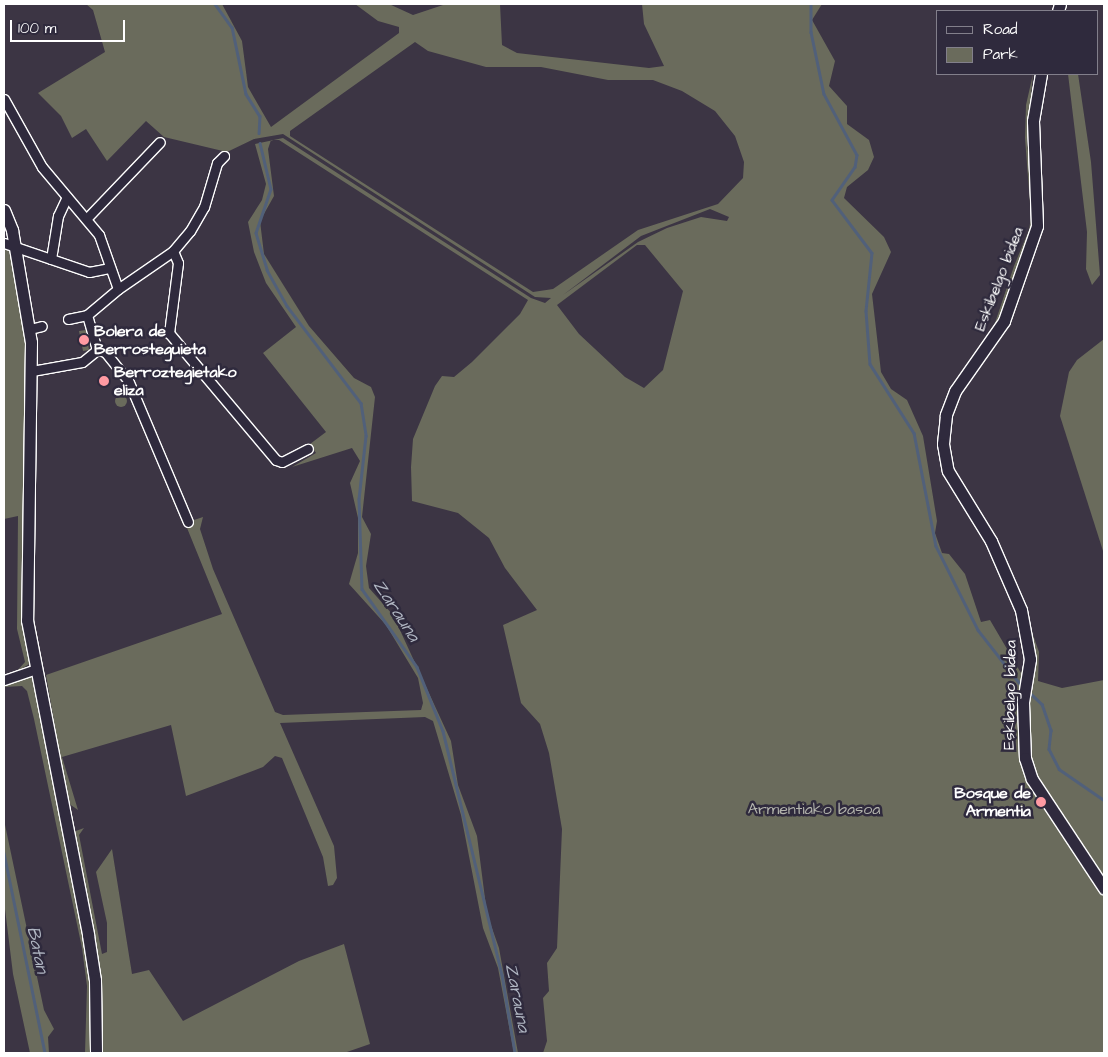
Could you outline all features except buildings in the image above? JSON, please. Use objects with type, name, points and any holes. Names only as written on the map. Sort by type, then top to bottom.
[{"type":"street","name":"Eskibelgo bidea","points":[[1041,75],[1033,121],[1037,226],[1004,321],[955,392],[946,415],[943,444],[948,471],[991,541],[1021,610],[1030,659],[1023,711],[1025,758],[1032,779],[1104,888]]},
{"type":"street","points":[[4,99],[42,167],[99,234],[109,268],[118,288]]},
{"type":"street","points":[[87,218],[160,142]]},
{"type":"street","points":[[68,319],[87,316],[118,288],[173,250],[204,207],[217,163],[224,156]]},
{"type":"street","points":[[51,259],[58,216],[67,197]]},
{"type":"street","points":[[4,210],[16,250],[30,329],[32,371],[24,586],[36,669],[95,980],[96,1053]]},
{"type":"street","points":[[4,243],[16,250],[89,272],[109,268]]},
{"type":"street","points":[[173,250],[178,263],[169,333],[276,460],[282,462],[308,449]]},
{"type":"street","points":[[87,316],[97,350]]},
{"type":"street","points":[[30,329],[42,326]]},
{"type":"street","points":[[32,371],[82,362],[97,350]]},
{"type":"street","points":[[97,350],[105,352],[128,380],[188,522]]},
{"type":"street","points":[[4,680],[36,669]]},
{"type":"green space","name":"Armentiako basoa","points":[[86,4],[222,4],[242,41],[248,87],[271,127],[399,33],[399,27],[378,21],[355,4],[389,4],[413,15],[446,4],[500,4],[502,45],[517,53],[649,68],[664,66],[644,24],[642,4],[822,4],[812,20],[835,61],[829,86],[847,106],[847,124],[869,140],[874,157],[868,170],[847,187],[844,198],[884,237],[891,252],[872,294],[881,372],[891,389],[907,400],[923,436],[937,521],[935,533],[942,553],[949,554],[965,574],[981,622],[990,620],[1021,673],[1025,658],[1019,620],[983,536],[948,481],[943,468],[937,438],[947,396],[992,332],[1014,266],[1029,230],[1031,217],[1025,138],[1026,105],[1033,75],[1027,139],[1033,214],[1032,228],[997,328],[950,397],[940,445],[946,474],[984,535],[1013,599],[1022,627],[1026,648],[1027,669],[1024,685],[1028,686],[1032,660],[1025,621],[995,542],[953,479],[945,452],[945,441],[950,424],[948,456],[960,485],[991,528],[1013,578],[1039,652],[1038,681],[1062,688],[1104,680],[1104,1053],[543,1053],[547,1041],[543,998],[549,991],[547,963],[557,948],[562,829],[549,753],[540,724],[521,703],[503,625],[537,610],[505,568],[489,538],[458,513],[412,501],[411,467],[413,439],[435,386],[442,376],[454,377],[472,362],[520,314],[528,300],[279,140],[274,140],[283,138],[531,298],[545,303],[551,298],[535,297],[283,134],[254,139],[227,152],[164,137],[146,121],[107,161],[86,129],[72,138],[61,116],[38,93],[105,52],[93,10]],"holes":[[[415,42],[428,51],[486,67],[541,67],[608,80],[653,80],[682,91],[715,111],[735,136],[744,162],[743,178],[718,204],[638,230],[553,289],[533,292],[290,136],[290,131]],[[710,209],[729,217],[727,221],[701,217],[667,228],[638,242],[563,295],[641,236]],[[637,245],[645,245],[683,291],[663,370],[644,388],[625,377],[579,334],[557,305]]]},
{"type":"green space","points":[[1041,75],[1035,143],[1039,229],[1004,330],[962,392],[950,424],[961,387],[1004,323],[1036,230],[1031,139],[1035,90]]},
{"type":"green space","points":[[1068,75],[1078,75],[1091,162],[1100,275],[1092,285],[1086,269],[1087,232]]},
{"type":"green space","points":[[271,141],[268,149],[274,196],[260,221],[264,254],[309,326],[354,378],[371,387],[375,397],[362,517],[371,534],[366,566],[369,588],[393,615],[451,741],[458,785],[477,836],[487,914],[499,948],[518,1053],[514,1053],[498,968],[483,928],[461,815],[433,721],[425,717],[280,723],[334,846],[337,878],[333,885],[328,886],[323,857],[282,758],[275,756],[263,767],[186,796],[171,725],[62,757],[78,810],[68,803],[46,675],[222,614],[185,523],[203,517],[200,529],[213,569],[275,712],[283,715],[421,710],[423,703],[418,678],[386,625],[349,584],[358,553],[358,518],[350,483],[360,461],[352,448],[292,467],[316,453],[310,444],[326,432],[263,353],[296,327],[266,283],[254,252],[248,222],[262,200],[266,184],[255,144]]},
{"type":"green space","points":[[4,246],[13,254],[28,339],[21,595],[31,663],[16,672],[25,662],[17,629],[18,516],[4,519]]},
{"type":"green space","name":"Bolera de Berrosteguieta","points":[[86,330],[89,350],[83,351],[79,331]]},
{"type":"green space","points":[[1104,339],[1104,554],[1060,416],[1069,372],[1077,360]]},
{"type":"green space","points":[[123,395],[126,396],[126,406],[119,407],[116,406],[115,399],[116,396]]},
{"type":"green space","points":[[29,675],[33,678],[78,904],[90,978],[92,1053],[85,1053],[87,986],[82,948],[34,719],[27,691],[22,686],[4,687],[4,682]]},
{"type":"green space","points":[[4,820],[44,1010],[54,1029],[48,1037],[49,1053],[30,1053],[13,974],[4,901]]},
{"type":"green space","points":[[84,828],[79,835],[102,954],[107,952],[107,923],[96,872],[112,849],[132,974],[149,970],[183,1021],[299,961],[344,944],[370,1044],[344,1053],[101,1053],[98,960],[73,832]]},
{"type":"waterway","name":"Zarauna","points":[[215,4],[232,27],[246,94],[260,116],[259,133]]},
{"type":"waterway","points":[[811,4],[811,32],[824,94],[857,155],[855,167],[832,200],[872,253],[866,311],[870,364],[914,433],[936,546],[978,630],[1021,685]]},
{"type":"waterway","name":"Zarauna","points":[[260,143],[271,189],[256,233],[267,270],[287,306],[361,403],[366,436],[359,499],[362,589],[417,667],[443,731],[502,975],[515,1053]]},
{"type":"waterway","points":[[1029,692],[1042,704],[1051,730],[1049,749],[1059,769],[1104,800]]},
{"type":"waterway","name":"Batan","points":[[4,853],[45,1053]]},
{"type":"place","name":"Bolera de Berrosteguieta","points":[[84,340]]},
{"type":"place","name":"Berroztegietako eliza","points":[[104,381]]},
{"type":"place","name":"Bosque de Armentia","points":[[1041,802]]}]
